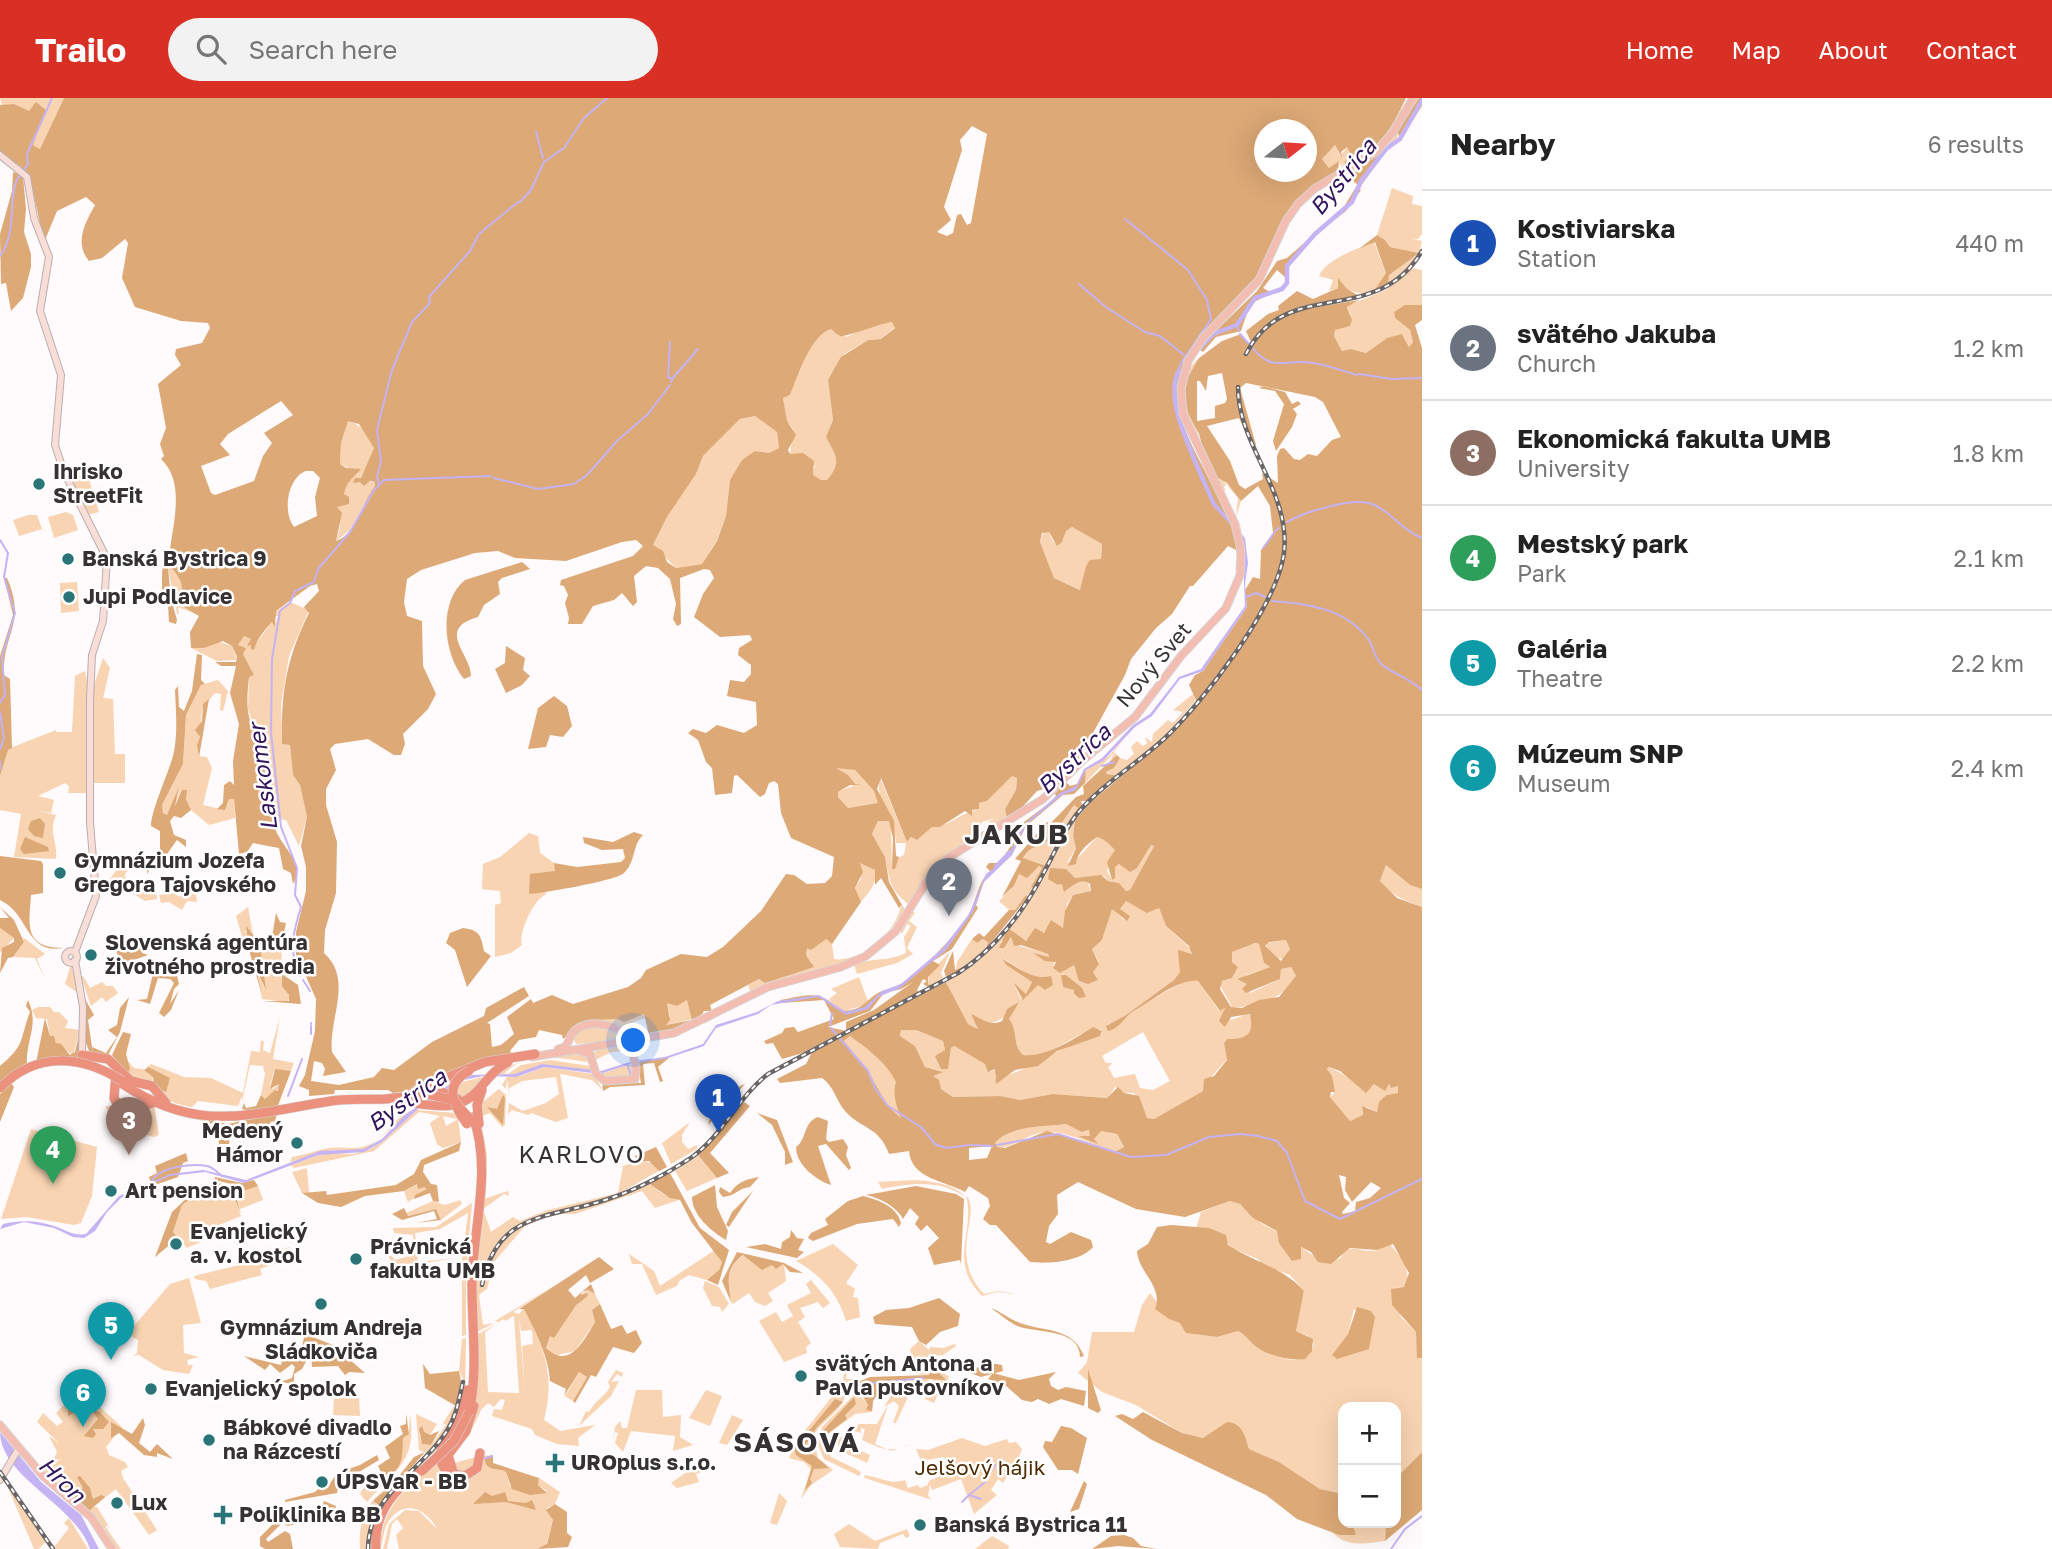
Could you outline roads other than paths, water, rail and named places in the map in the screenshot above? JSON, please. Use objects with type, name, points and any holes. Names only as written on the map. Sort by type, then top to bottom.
[{"type":"highway","points":[[81,1044],[88,1058],[108,1059],[141,1090],[138,1107]]},
{"type":"highway","points":[[353,1097],[412,1092],[474,1066],[536,1054]]},
{"type":"highway","points":[[472,1118],[454,1106],[452,1093],[456,1081],[469,1071],[518,1056]]},
{"type":"highway","points":[[1,1090],[25,1069],[58,1060],[88,1063],[164,1104]]},
{"type":"highway","points":[[305,1105],[345,1100],[380,1100],[445,1107],[462,1103],[507,1063]]},
{"type":"highway","points":[[116,1068],[116,1103],[124,1110],[149,1103],[164,1104],[218,1118],[271,1112],[368,1095],[429,1092],[453,1100],[472,1118],[480,1142],[481,1174],[469,1280],[469,1412],[454,1441],[421,1470],[388,1506],[380,1528],[377,1549]]},
{"type":"highway","points":[[478,1193],[478,1160],[472,1118],[478,1099],[492,1075]]},
{"type":"highway","points":[[141,1090],[153,1088],[164,1104]]},
{"type":"highway","points":[[380,1100],[429,1092]]},
{"type":"highway","points":[[334,1095],[368,1095]]},
{"type":"highway","points":[[448,1469],[448,1455],[466,1431],[473,1380],[472,1280],[476,1206]]},
{"type":"highway","points":[[470,1349],[464,1407],[440,1450],[448,1469],[464,1475],[472,1472],[477,1465],[479,1454]]},
{"type":"main road","name":"Nový Svet","points":[[647,1039],[688,1028],[768,988],[860,959],[887,941],[933,873],[948,858],[1047,795],[1083,760],[1135,717],[1181,656],[1221,614],[1237,587],[1241,561],[1240,540],[1184,420],[1180,395],[1184,371],[1196,346],[1259,280],[1295,207],[1314,189],[1376,152],[1393,132],[1413,98]]},
{"type":"main road","points":[[0,155],[22,171],[28,181],[34,218],[50,261],[40,311],[42,325],[61,375],[55,445],[64,472],[107,559],[103,621],[92,658],[90,792],[96,896],[74,956],[83,1002],[81,1044],[88,1058]]},
{"type":"main road","points":[[567,1045],[573,1034],[582,1027],[599,1024],[613,1027],[624,1034],[630,1043],[636,1068],[635,1079],[599,1079],[587,1051],[576,1050]]},
{"type":"main road","points":[[573,1034],[573,1042],[584,1045]]},
{"type":"main road","points":[[536,1054],[647,1039]]},
{"type":"main road","points":[[507,1063],[647,1039]]},
{"type":"main road","points":[[546,1052],[567,1045],[593,1045]]},
{"type":"main road","points":[[591,1057],[594,1050],[605,1046]]},
{"type":"main road","points":[[0,1425],[17,1450],[48,1482],[91,1517],[113,1549]]},
{"type":"main road","points":[[0,1480],[17,1450]]},
{"type":"waterway","points":[[23,171],[28,164],[27,154],[52,98]]},
{"type":"waterway","points":[[520,202],[531,190],[544,162],[564,148],[584,118],[607,98]]},
{"type":"waterway","name":"Bystrica","points":[[1200,348],[1213,334],[1237,325],[1255,298],[1282,289],[1287,283],[1287,266],[1315,234],[1352,202],[1361,181],[1386,149],[1400,139],[1422,100]]},
{"type":"waterway","points":[[536,131],[543,158]]},
{"type":"waterway","points":[[0,256],[9,235],[14,192],[20,175]]},
{"type":"waterway","points":[[379,484],[377,477],[381,462],[377,430],[392,370],[412,322],[430,303],[429,297],[470,251],[479,234],[518,202]]},
{"type":"waterway","points":[[1125,219],[1188,270],[1207,300],[1211,319],[1181,363],[1175,378]]},
{"type":"waterway","points":[[1079,284],[1107,308],[1145,332],[1160,336],[1184,355]]},
{"type":"waterway","name":"Bystrica","points":[[1237,325],[1239,331]]},
{"type":"waterway","points":[[1240,334],[1249,344]]},
{"type":"waterway","points":[[670,342],[668,377],[672,379],[698,349]]},
{"type":"waterway","points":[[1252,347],[1259,355],[1273,363],[1313,363],[1357,375]]},
{"type":"waterway","name":"Bystrica","points":[[1179,371],[1175,382],[1177,410],[1203,480]]},
{"type":"waterway","points":[[1359,374],[1392,379],[1422,378]]},
{"type":"waterway","points":[[494,478],[538,489],[574,484],[587,475],[617,441],[648,414],[670,385]]},
{"type":"waterway","name":"Laskomer","points":[[281,610],[290,603],[295,591],[314,582],[318,569],[350,532],[374,490],[384,480],[491,476]]},
{"type":"waterway","points":[[1287,522],[1329,507],[1364,502],[1379,507],[1408,531],[1422,538]]},
{"type":"waterway","points":[[1275,531],[1279,528]]},
{"type":"waterway","points":[[1263,548],[1274,533]]},
{"type":"waterway","points":[[0,540],[8,553],[4,577],[15,613],[2,657],[5,695],[0,703]]},
{"type":"waterway","points":[[1246,597],[1256,593],[1265,597]]},
{"type":"waterway","points":[[1272,601],[1313,606],[1338,614],[1369,640],[1381,664],[1422,690]]},
{"type":"waterway","name":"Laskomer","points":[[280,611],[272,659],[271,732],[281,827],[297,868],[295,895],[301,907],[294,933],[293,950],[300,976]]},
{"type":"waterway","points":[[0,712],[4,739],[0,749]]},
{"type":"waterway","points":[[0,761],[0,769]]},
{"type":"waterway","points":[[1102,766],[1114,762]]},
{"type":"waterway","name":"Bystrica","points":[[995,866],[1010,851]]},
{"type":"waterway","name":"Bystrica","points":[[996,867],[1009,854]]},
{"type":"waterway","name":"Laskomer","points":[[303,980],[310,991]]},
{"type":"waterway","points":[[830,1025],[832,1013]]},
{"type":"waterway","name":"Laskomer","points":[[311,1026],[311,1034]]},
{"type":"waterway","points":[[831,1028],[868,1071],[876,1090],[888,1106],[921,1127],[935,1144],[946,1148],[970,1145]]},
{"type":"waterway","name":"Laskomer","points":[[288,1096],[302,1059]]},
{"type":"waterway","points":[[627,1064],[631,1075]]},
{"type":"waterway","points":[[997,1145],[1058,1134],[1131,1157],[1166,1155],[1209,1137],[1240,1134],[1258,1136],[1277,1141],[1287,1153],[1305,1201],[1340,1219],[1422,1179]]},
{"type":"waterway","points":[[972,1145],[993,1146]]},
{"type":"waterway","points":[[152,1181],[161,1172],[193,1165],[209,1167],[222,1176]]},
{"type":"waterway","points":[[857,1385],[923,1378]]},
{"type":"waterway","points":[[850,1387],[855,1386]]},
{"type":"waterway","points":[[483,1459],[492,1456]]},
{"type":"waterway","points":[[969,1495],[984,1483],[995,1465]]},
{"type":"waterway","points":[[962,1502],[969,1495],[981,1499]]},
{"type":"waterway","points":[[1391,1549],[1405,1529],[1422,1516]]},
{"type":"railway","points":[[1246,354],[1263,330],[1284,315],[1380,289],[1403,275],[1422,251]]},
{"type":"railway","points":[[482,1285],[489,1261],[500,1243],[512,1231],[545,1216],[616,1196],[672,1170],[703,1148],[757,1083],[768,1074],[971,964],[996,941],[1017,916],[1077,814],[1097,793],[1165,738],[1199,701],[1254,625],[1268,599],[1284,553],[1280,509],[1246,429],[1240,409],[1238,387]]},
{"type":"railway","points":[[368,1549],[377,1512],[387,1497],[425,1458],[448,1429],[456,1412],[463,1382]]},
{"type":"railway","points":[[0,1472],[53,1549]]},
{"type":"place","name":"Ihrisko StreetFit","points":[[39,484]]},
{"type":"place","name":"Banská Bystrica 9","points":[[68,559]]},
{"type":"place","name":"Jupi Podlavice","points":[[69,597]]},
{"type":"place","name":"Gymnázium Jozefa Gregora Tajovského","points":[[60,873]]},
{"type":"place","name":"svätého Jakuba","points":[[949,916]]},
{"type":"place","name":"Slovenská agentúra životného prostredia","points":[[91,955]]},
{"type":"place","name":"Kostiviarska","points":[[718,1132]]},
{"type":"place","name":"Medený Hámor","points":[[297,1143]]},
{"type":"place","name":"Ekonomická fakulta UMB","points":[[129,1155]]},
{"type":"place","name":"Mestský park","points":[[53,1184]]},
{"type":"place","name":"Art pension","points":[[111,1191]]},
{"type":"place","name":"Evanjelický a. v. kostol","points":[[176,1244]]},
{"type":"place","name":"Právnická fakulta UMB","points":[[356,1259]]},
{"type":"place","name":"Gymnázium Andreja Sládkoviča","points":[[321,1304]]},
{"type":"place","name":"Galéria","points":[[111,1360]]},
{"type":"place","name":"svätých Antona a Pavla pustovníkov","points":[[801,1376]]},
{"type":"place","name":"Evanjelický spolok","points":[[151,1389]]},
{"type":"place","name":"Múzeum SNP","points":[[83,1427]]},
{"type":"place","name":"Bábkové divadlo na Rázcestí","points":[[209,1440]]},
{"type":"place","name":"UROplus s.r.o.","points":[[555,1463]]},
{"type":"place","name":"ÚPSVaR - BB","points":[[322,1482]]},
{"type":"place","name":"Lux","points":[[117,1503]]},
{"type":"place","name":"Poliklinika BB","points":[[223,1515]]},
{"type":"place","name":"Banská Bystrica 11","points":[[920,1525]]},
{"type":"district","name":"JAKUB","points":[[1017,834]]},
{"type":"district","name":"KARLOVO","points":[[582,1155]]},
{"type":"district","name":"SÁSOVÁ","points":[[797,1442]]},
{"type":"park label","name":"Jelšový hájik","points":[[980,1468]]},
{"type":"water label","name":"Hron","points":[[62,1480]]}]
